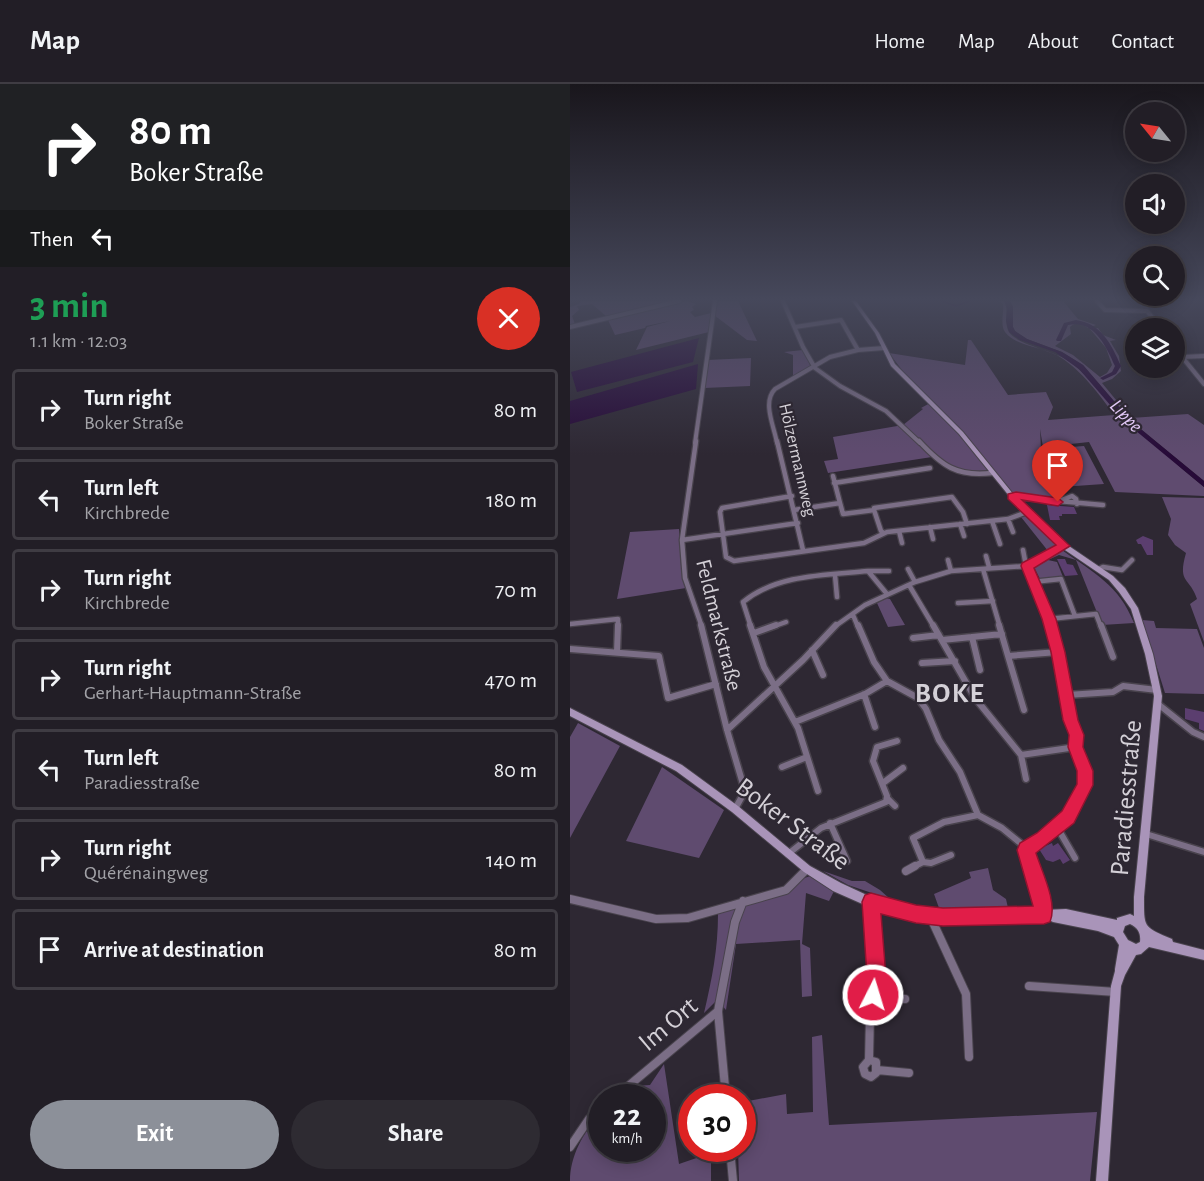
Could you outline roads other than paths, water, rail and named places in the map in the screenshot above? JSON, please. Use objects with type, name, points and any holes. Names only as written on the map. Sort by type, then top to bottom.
[{"type":"main road","name":"Paradiesstraße","points":[[886,352],[893,365],[943,413],[1012,497],[1064,546],[1099,569],[1119,586],[1134,608],[1157,690],[1158,704],[1135,921]]},
{"type":"main road","name":"Boker Straße","points":[[570,712],[679,768],[735,808],[807,869],[837,887],[871,902],[930,916],[979,918],[1044,915],[1118,929]]},
{"type":"main road","points":[[1102,1181],[1116,992],[1128,947],[1118,929],[1125,920],[1135,921],[1146,937],[1204,956]]},
{"type":"main road","points":[[1128,947],[1141,948],[1146,937]]},
{"type":"street","name":"Feldmarkstraße","points":[[708,352],[682,540],[685,578],[707,642],[727,730],[745,791],[743,798],[735,808]]},
{"type":"street","points":[[806,352],[813,367],[892,415],[934,458],[961,474],[973,476],[992,473]]},
{"type":"street","name":"Hölzermannweg","points":[[803,550],[768,399],[775,389],[837,355],[849,352]]},
{"type":"street","points":[[1185,357],[1204,356]]},
{"type":"street","points":[[1185,361],[1204,384]]},
{"type":"street","points":[[834,483],[930,468]]},
{"type":"street","points":[[833,476],[843,514],[873,507],[952,497],[963,512],[967,524]]},
{"type":"street","points":[[1012,497],[1016,495],[1058,502],[1103,505]]},
{"type":"street","points":[[792,496],[722,508],[720,512],[726,557],[731,561],[864,543],[884,533],[1008,519],[1027,512]]},
{"type":"street","points":[[794,510],[840,503]]},
{"type":"street","points":[[873,507],[884,533]]},
{"type":"street","points":[[1008,519],[1013,532]]},
{"type":"street","points":[[992,521],[1000,544]]},
{"type":"street","points":[[682,540],[798,523]]},
{"type":"street","points":[[960,524],[964,536]]},
{"type":"street","points":[[930,527],[933,539]]},
{"type":"street","points":[[899,531],[902,543]]},
{"type":"street","points":[[727,730],[828,636],[834,627],[865,605],[912,583],[951,571],[1027,566],[1064,546]]},
{"type":"street","points":[[1023,550],[1032,582],[1049,619],[1067,695],[1070,720],[1077,737],[1076,747],[1085,768],[1085,785],[1068,817],[1026,850]]},
{"type":"street","points":[[986,556],[986,568],[993,601],[1024,710]]},
{"type":"street","points":[[948,560],[951,571]]},
{"type":"street","points":[[1099,569],[1103,567],[1122,570],[1132,560]]},
{"type":"street","points":[[908,569],[912,583],[940,637],[979,704],[1022,755],[1026,779]]},
{"type":"street","points":[[868,571],[887,594]]},
{"type":"street","points":[[818,791],[795,722],[773,687],[759,657],[754,633],[748,625],[747,615],[743,609],[743,602],[770,586],[806,577],[888,571]]},
{"type":"street","points":[[835,575],[837,597]]},
{"type":"street","points":[[1032,582],[1060,579],[1075,616]]},
{"type":"street","points":[[958,603],[993,601]]},
{"type":"street","points":[[1049,619],[1096,614],[1113,657]]},
{"type":"street","points":[[853,615],[874,662],[887,681],[918,698],[926,710],[939,740],[960,772],[978,815]]},
{"type":"street","points":[[570,624],[618,619],[617,652]]},
{"type":"street","points":[[754,633],[786,622]]},
{"type":"street","points":[[914,638],[1002,634]]},
{"type":"street","points":[[972,637],[980,670]]},
{"type":"street","points":[[570,649],[659,656],[668,698],[716,684]]},
{"type":"street","points":[[812,650],[823,675]]},
{"type":"street","points":[[1008,656],[1058,652]]},
{"type":"street","points":[[922,663],[955,661]]},
{"type":"street","points":[[795,722],[809,718],[818,711],[879,689],[887,681]]},
{"type":"street","points":[[1067,695],[1113,692],[1123,686],[1157,690]]},
{"type":"street","points":[[864,694],[875,727]]},
{"type":"street","name":"Paradiesstraße","points":[[1158,704],[1188,729],[1204,737]]},
{"type":"street","points":[[895,806],[888,799],[873,761],[877,747],[897,741]]},
{"type":"street","points":[[1022,755],[1036,751],[1076,747]]},
{"type":"street","points":[[782,767],[807,757]]},
{"type":"street","points":[[883,783],[903,768]]},
{"type":"street","points":[[788,854],[803,837],[888,799]]},
{"type":"street","points":[[923,862],[913,838],[928,827],[946,820],[978,815],[1002,828],[1026,850],[1040,892],[1044,915]]},
{"type":"street","points":[[830,823],[847,861]]},
{"type":"street","points":[[1057,827],[1075,858]]},
{"type":"street","points":[[1146,834],[1204,852]]},
{"type":"street","points":[[906,871],[923,862],[931,863],[951,855]]},
{"type":"street","points":[[570,900],[656,919],[688,918],[786,890],[807,869]]},
{"type":"street","name":"Im Ort","points":[[631,1084],[718,1011],[735,922],[743,901]]},
{"type":"street","points":[[871,902],[876,977],[870,1014],[869,1060],[876,1062],[877,1070],[909,1073]]},
{"type":"street","points":[[930,916],[966,994],[969,1057]]},
{"type":"street","points":[[1029,986],[1116,992]]},
{"type":"street","points":[[873,995],[882,998],[905,999]]},
{"type":"street","points":[[718,1011],[725,1084]]},
{"type":"street","points":[[570,1147],[588,1120]]},
{"type":"street","points":[[731,1162],[733,1181]]},
{"type":"water","points":[[646,352],[695,352],[693,362],[577,392],[571,372]]},
{"type":"water","name":"Lippe","points":[[1055,352],[1062,352],[1083,365],[1131,421],[1204,481],[1204,487],[1124,421],[1079,369]]},
{"type":"water","points":[[698,364],[696,389],[570,424],[570,401]]},
{"type":"waterway","points":[[1103,378],[1114,373],[1118,366],[1112,352]]},
{"type":"district","name":"BOKE","points":[[950,694]]}]
